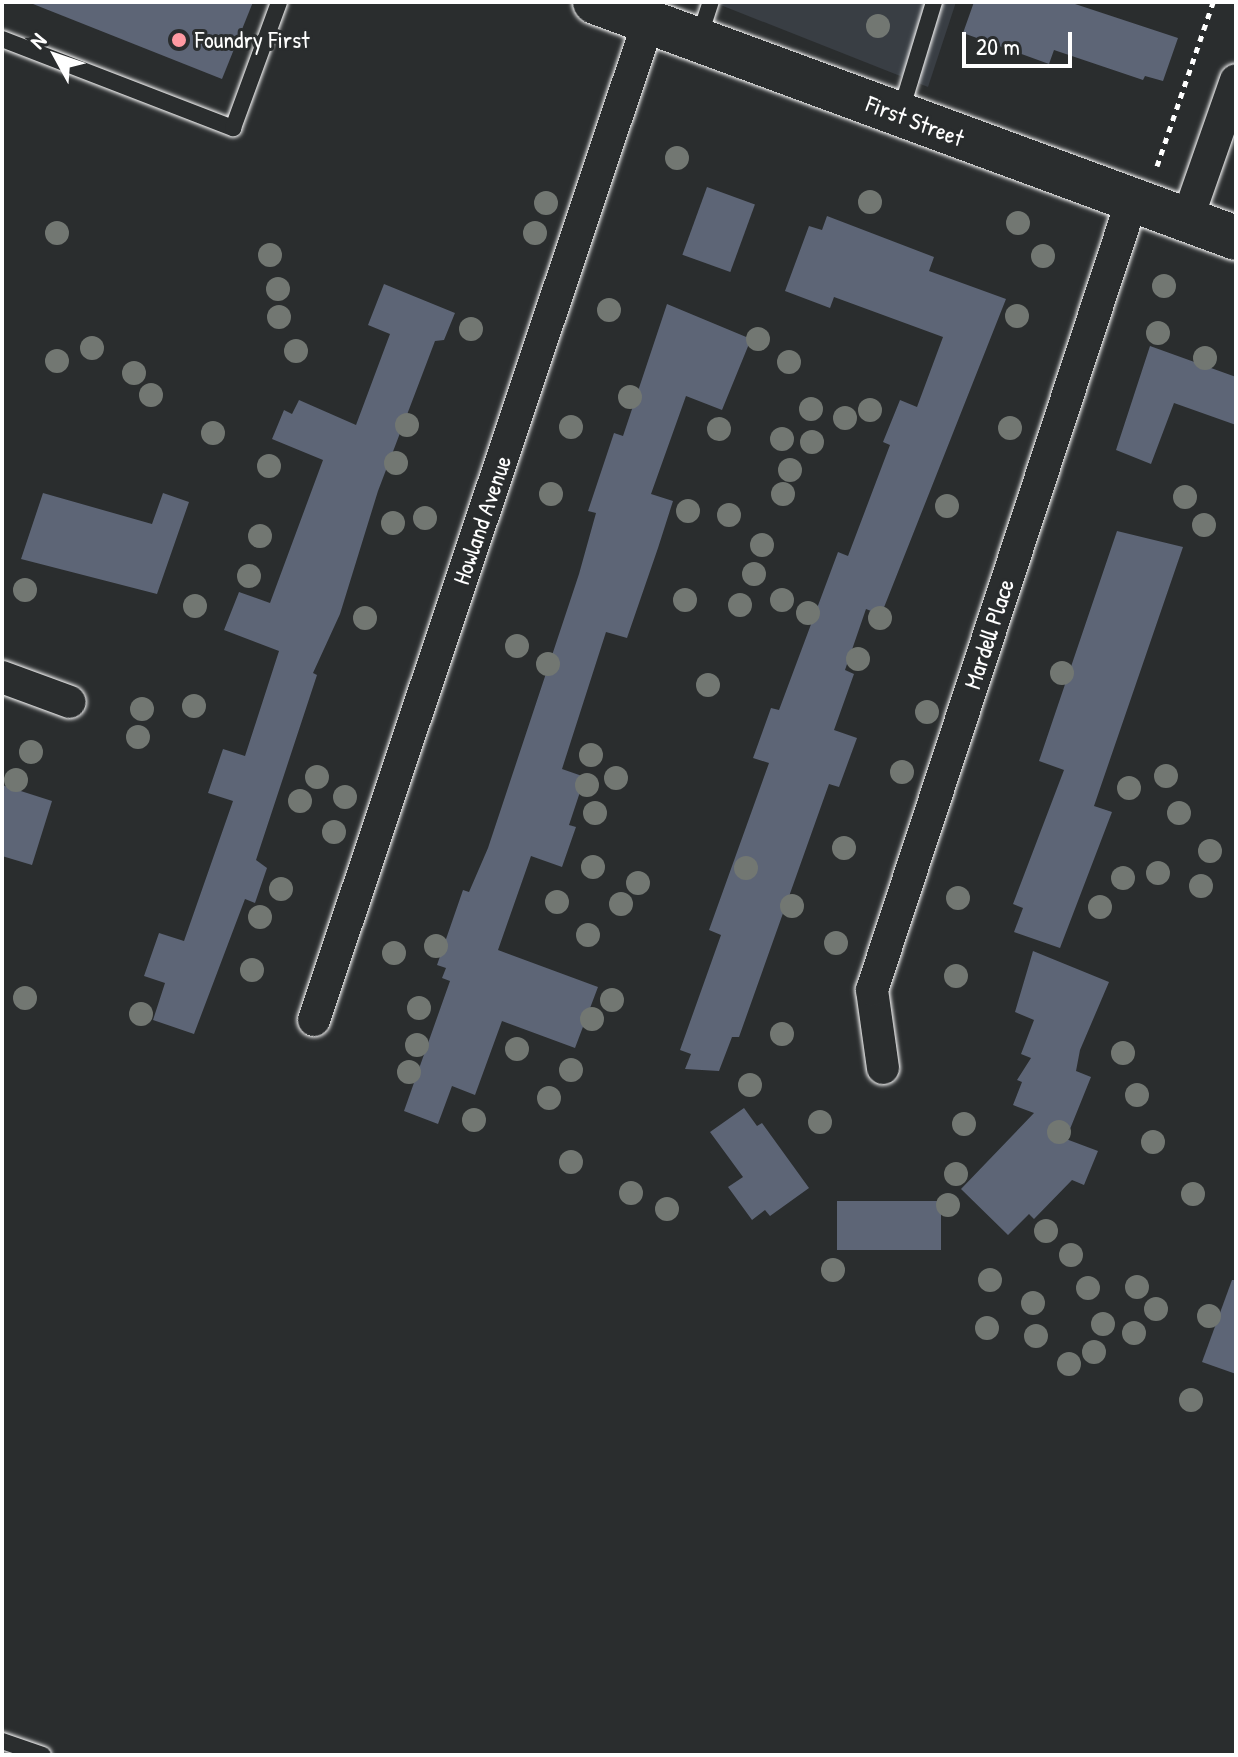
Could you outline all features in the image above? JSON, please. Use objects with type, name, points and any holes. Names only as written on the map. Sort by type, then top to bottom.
[{"type":"street","name":"First Street","points":[[595,2],[649,20],[705,20],[899,115],[1131,203],[1236,238]]},
{"type":"street","name":"Howland Avenue","points":[[314,1020],[649,20]]},
{"type":"street","points":[[1187,220],[1236,80]]},
{"type":"street","name":"Mardell Place","points":[[883,1068],[872,990],[1131,203]]},
{"type":"street","points":[[2,677],[70,702]]},
{"type":"lane","points":[[2,39],[233,128],[279,2]]},
{"type":"lane","points":[[899,115],[934,2]]},
{"type":"lane","points":[[2,1741],[43,1755]]},
{"type":"path","points":[[1157,167],[1213,2]]},
{"type":"shaded area","points":[[713,2],[956,2],[928,87]]},
{"type":"building","name":"Foundry First","points":[[28,2],[253,2],[222,79]]},
{"type":"building","points":[[974,2],[1069,2],[1178,38],[1163,81],[1145,76],[1143,80],[1054,50],[1049,64],[963,33]]},
{"type":"building","points":[[707,187],[755,204],[730,272],[682,255]]},
{"type":"building","points":[[827,216],[934,257],[929,271],[1006,299],[881,615],[866,609],[845,670],[854,674],[834,730],[857,738],[839,787],[829,784],[739,1037],[732,1037],[719,1071],[685,1069],[691,1054],[680,1050],[721,935],[709,930],[769,763],[753,758],[771,708],[779,710],[838,552],[848,556],[890,445],[883,442],[900,400],[917,407],[943,337],[834,297],[830,308],[785,291],[809,226],[822,230]]},
{"type":"building","points":[[384,284],[455,313],[444,340],[435,341],[378,491],[340,614],[313,673],[317,675],[256,860],[267,868],[255,903],[245,899],[194,1034],[153,1020],[165,983],[144,976],[159,933],[184,941],[233,801],[208,793],[223,749],[245,756],[279,651],[224,630],[239,592],[270,603],[323,460],[272,439],[284,410],[292,414],[299,400],[356,425],[390,334],[368,325]]},
{"type":"building","points":[[667,304],[751,339],[722,410],[686,396],[651,494],[673,501],[658,548],[627,638],[606,632],[562,769],[585,777],[569,825],[576,827],[562,867],[531,856],[498,950],[598,987],[575,1048],[502,1021],[475,1095],[452,1086],[438,1124],[404,1111],[450,981],[442,978],[446,968],[437,965],[463,890],[469,892],[488,848],[579,574],[596,513],[588,511],[614,433],[623,436]]},
{"type":"building","points":[[1150,346],[1236,377],[1236,425],[1174,403],[1151,464],[1116,450]]},
{"type":"building","points":[[43,493],[152,524],[163,493],[189,502],[157,594],[21,559]]},
{"type":"building","points":[[1117,531],[1183,547],[1094,806],[1112,812],[1060,948],[1014,932],[1023,908],[1013,904],[1064,770],[1039,761]]},
{"type":"building","points":[[2,785],[52,801],[32,865],[2,856]]},
{"type":"building","points":[[1033,951],[1109,982],[1080,1050],[1076,1071],[1091,1077],[1066,1139],[1098,1151],[1084,1185],[1072,1180],[1034,1219],[1029,1214],[1008,1235],[961,1189],[1034,1113],[1013,1105],[1022,1082],[1017,1080],[1031,1058],[1021,1054],[1034,1020],[1015,1012]]},
{"type":"building","points":[[744,1108],[757,1126],[762,1123],[809,1188],[770,1216],[765,1210],[752,1220],[728,1187],[743,1177],[710,1132]]},
{"type":"building","points":[[837,1201],[941,1201],[941,1250],[837,1250]]},
{"type":"building","points":[[1232,1280],[1236,1280],[1236,1374],[1202,1362]]},
{"type":"place","name":"Foundry First","points":[[179,40]]}]
